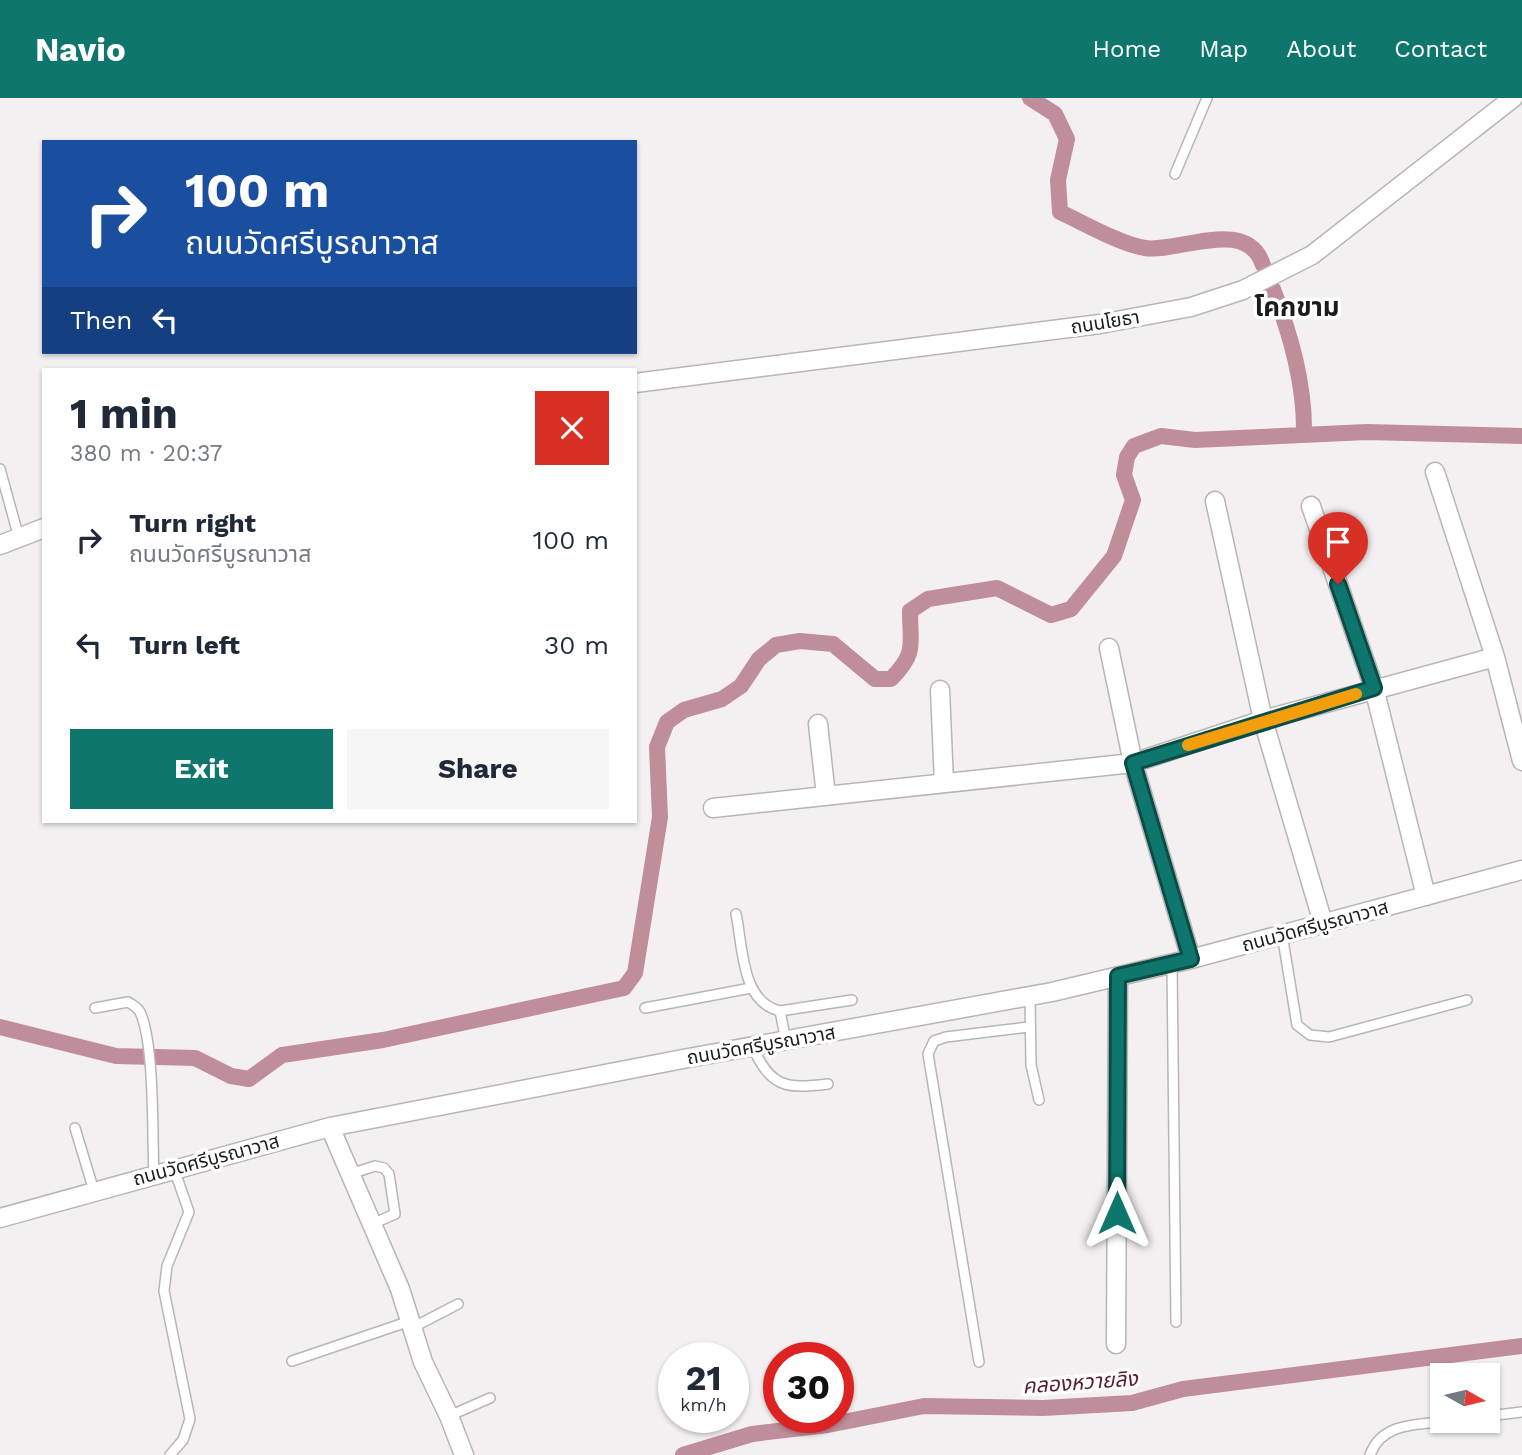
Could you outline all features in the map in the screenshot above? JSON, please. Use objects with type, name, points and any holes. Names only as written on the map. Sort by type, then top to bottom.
[{"type":"street","name":"ถนนโยธา","points":[[637,383],[1100,324],[1191,307],[1243,290],[1312,255],[1513,98]]},
{"type":"street","points":[[1435,472],[1495,657],[1515,700],[1522,761]]},
{"type":"street","points":[[1215,501],[1263,720],[1323,923]]},
{"type":"street","points":[[1311,506],[1374,688],[1426,896]]},
{"type":"street","points":[[0,545],[42,529]]},
{"type":"street","points":[[1109,648],[1133,763],[1191,959]]},
{"type":"street","points":[[713,808],[1133,763],[1263,720],[1495,657]]},
{"type":"street","points":[[940,690],[944,783]]},
{"type":"street","points":[[818,724],[826,796]]},
{"type":"street","name":"ถนนวัดศรีบูรณาวาส","points":[[0,1218],[330,1127],[1030,996],[1172,964],[1522,870]]},
{"type":"street","points":[[1116,1344],[1118,976]]},
{"type":"street","points":[[330,1127],[372,1224],[423,1362],[464,1455]]},
{"type":"lane","points":[[1175,174],[1207,98]]},
{"type":"lane","points":[[0,469],[19,538]]},
{"type":"lane","points":[[736,914],[751,988],[759,1001],[768,1008],[780,1011],[852,1000]]},
{"type":"lane","points":[[1282,933],[1297,1025],[1310,1035],[1329,1037],[1467,1000]]},
{"type":"lane","points":[[1172,964],[1176,1322]]},
{"type":"lane","points":[[645,1008],[751,988]]},
{"type":"lane","points":[[1030,996],[1031,1065],[1039,1100]]},
{"type":"lane","points":[[95,1008],[128,1002],[138,1008],[151,1082],[154,1175]]},
{"type":"lane","points":[[780,1011],[786,1041]]},
{"type":"lane","points":[[979,1362],[928,1054],[934,1041],[946,1037],[1029,1027]]},
{"type":"lane","points":[[752,1046],[766,1071],[785,1086],[828,1084]]},
{"type":"lane","points":[[75,1128],[94,1191]]},
{"type":"lane","points":[[350,1174],[375,1166],[384,1168],[389,1174],[395,1214],[372,1224]]},
{"type":"lane","points":[[170,1455],[183,1440],[190,1419],[164,1291],[167,1266],[188,1212],[187,1200],[174,1170]]},
{"type":"lane","points":[[292,1362],[411,1324],[458,1304]]},
{"type":"lane","points":[[449,1416],[490,1398]]},
{"type":"lane","points":[[1500,1415],[1522,1412]]},
{"type":"lane","points":[[1370,1455],[1375,1440],[1389,1429],[1430,1424]]},
{"type":"waterway","points":[[1030,98],[1055,114],[1067,139],[1058,180],[1060,212],[1113,238],[1145,248],[1211,240],[1243,242],[1255,250],[1263,265]]},
{"type":"waterway","points":[[1273,289],[1296,361],[1304,435]]},
{"type":"waterway","points":[[0,1027],[116,1056],[195,1058],[231,1076],[249,1079],[282,1055],[383,1040],[624,988],[635,973],[660,817],[657,747],[667,722],[684,710],[722,699],[741,686],[759,659],[776,645],[800,641],[833,644],[875,679],[891,679],[905,662],[910,648],[910,611],[928,599],[997,588],[1051,615],[1071,609],[1114,556],[1133,500],[1124,475],[1127,457],[1134,446],[1161,436],[1195,440],[1367,432],[1522,436]]},
{"type":"waterway","name":"คลองหวายลิง","points":[[683,1455],[752,1434],[828,1425],[924,1406],[1043,1408],[1132,1403],[1183,1389],[1522,1346]]},
{"type":"slow traffic","points":[[1188,745],[1263,720],[1356,694]]},
{"type":"district","name":"โคกขาม","points":[[1297,307]]},
{"type":"route","points":[[1117,1213],[1118,976],[1191,959],[1133,763],[1263,720],[1374,688],[1338,584]]}]
